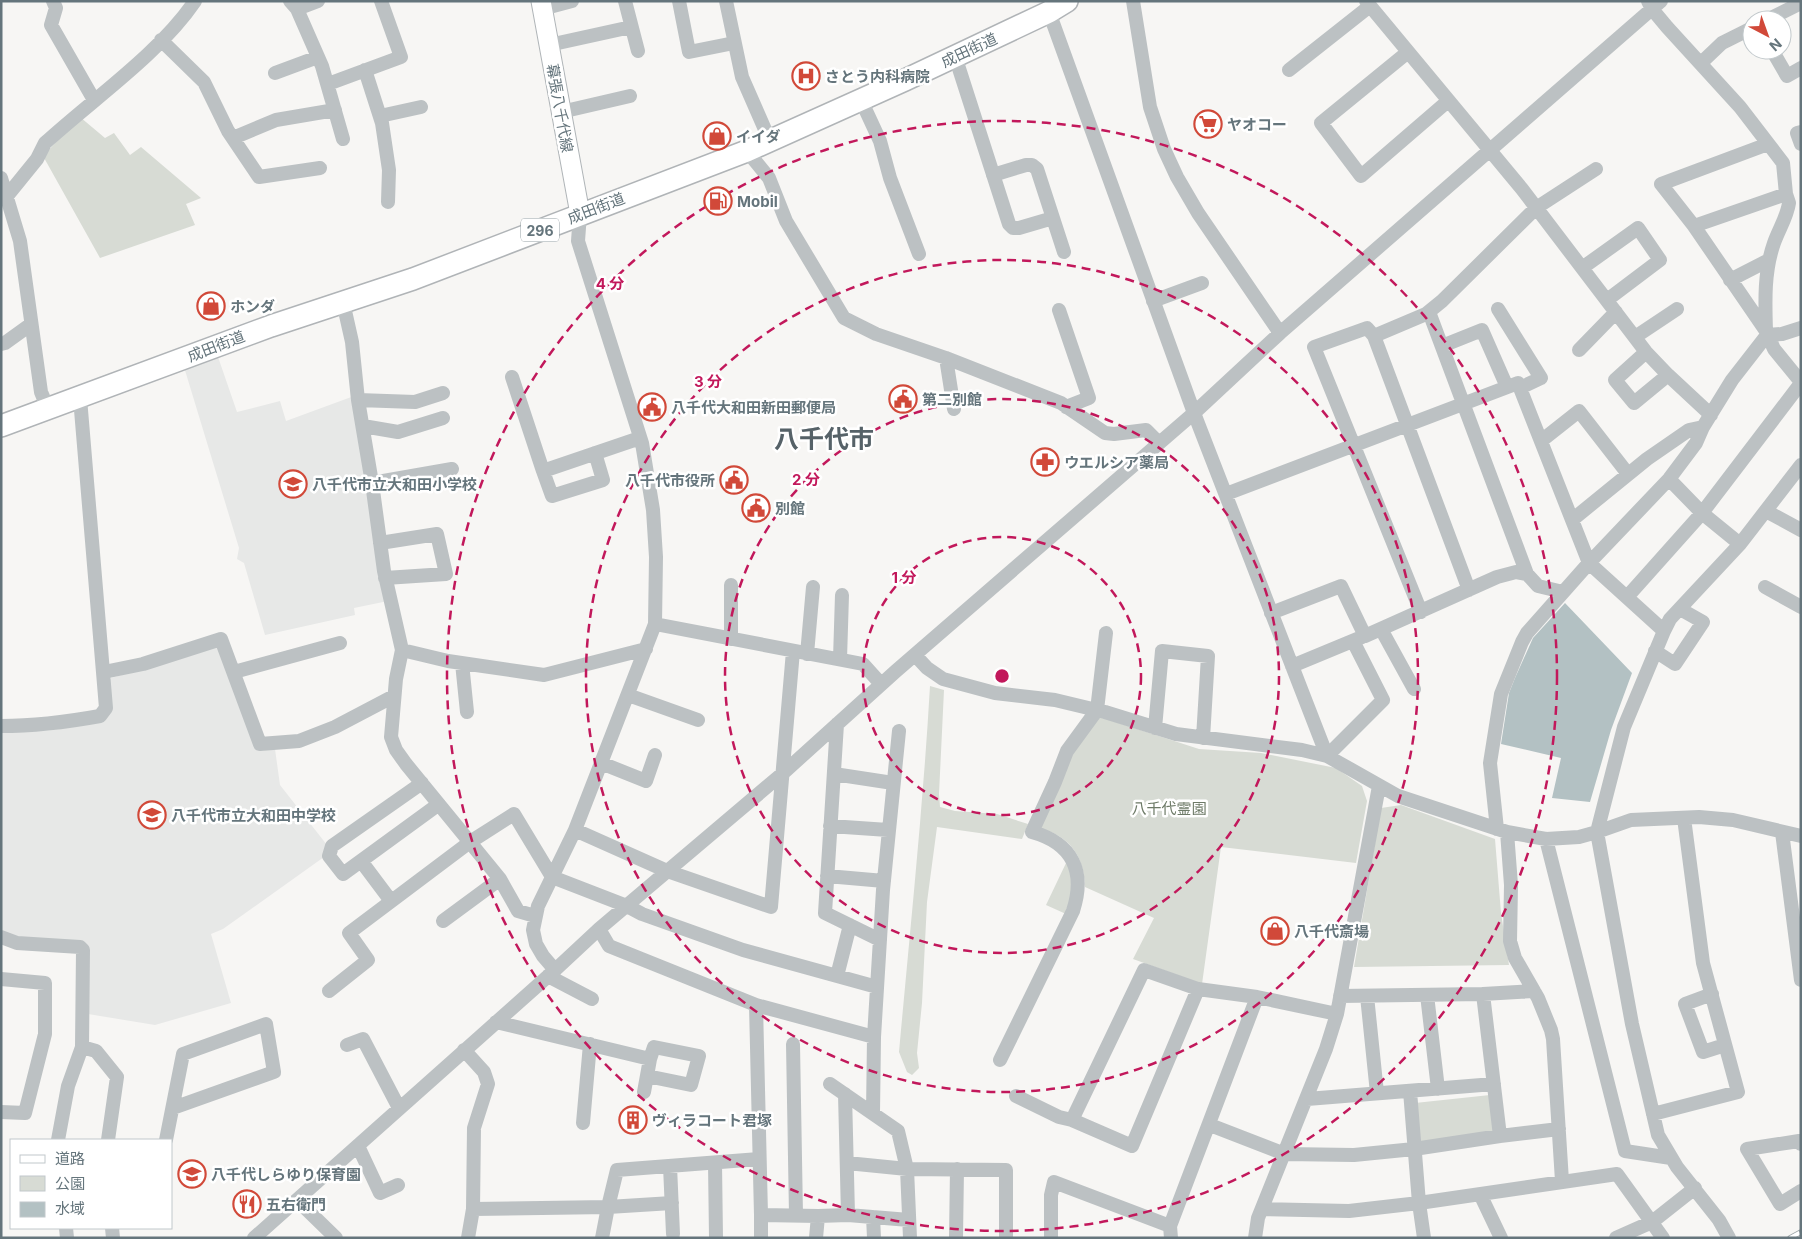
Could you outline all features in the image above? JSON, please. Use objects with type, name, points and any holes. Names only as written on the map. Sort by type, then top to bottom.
[{"type":"highway","name":"成田街道","points":[[1,426],[270,326],[413,279],[747,151],[861,100],[1058,7]]},
{"type":"main road","name":"幕張八千代線","points":[[542,5],[580,214]]},
{"type":"street","points":[[7,196],[37,159],[45,143],[141,60],[184,17],[195,1]]},
{"type":"street","points":[[318,1],[294,5],[328,84],[343,139]]},
{"type":"street","points":[[328,84],[401,56],[380,1]]},
{"type":"street","points":[[542,5],[572,1]]},
{"type":"street","points":[[625,1],[638,51]]},
{"type":"street","points":[[679,1],[689,52],[734,43]]},
{"type":"street","points":[[726,1],[742,77],[770,141]]},
{"type":"street","points":[[1133,1],[1150,107],[1164,149],[1198,214],[1280,333]]},
{"type":"street","points":[[1289,70],[1368,3],[1536,208],[1646,352],[1711,415]]},
{"type":"street","points":[[1787,10],[1801,3]]},
{"type":"street","points":[[58,4],[51,25],[94,100]]},
{"type":"street","points":[[254,1238],[598,930],[782,774],[881,684],[1194,413],[1280,333],[1490,152],[1653,4],[1740,107],[1783,163],[1792,199],[1767,268],[1766,333],[1732,380],[1703,427],[1696,443],[1669,479],[1526,634],[1501,694],[1490,763],[1511,885],[1510,941],[1515,958],[1548,1020],[1553,1039],[1562,1181]]},
{"type":"street","points":[[1058,7],[1153,301],[1194,413],[1327,756]]},
{"type":"street","points":[[549,45],[632,27]]},
{"type":"street","points":[[1701,63],[1722,43],[1742,33]]},
{"type":"street","points":[[161,40],[204,82],[233,138],[260,177],[320,168]]},
{"type":"street","points":[[1408,52],[1321,123],[1362,176],[1448,101]]},
{"type":"street","points":[[955,56],[1009,224],[1013,228],[1019,228],[1052,218]]},
{"type":"street","points":[[276,74],[318,57]]},
{"type":"street","points":[[1778,60],[1787,76],[1801,68]]},
{"type":"street","points":[[365,70],[382,123],[389,170],[388,202]]},
{"type":"street","points":[[561,112],[630,96]]},
{"type":"street","points":[[861,100],[880,141],[890,178],[919,254]]},
{"type":"street","points":[[380,116],[421,108]]},
{"type":"street","points":[[233,138],[276,120],[335,110]]},
{"type":"street","points":[[1801,132],[1797,133],[1801,144]]},
{"type":"street","points":[[1627,597],[1702,513],[1801,382],[1774,349],[1766,333],[1694,226],[1661,184],[1768,144]]},
{"type":"street","points":[[747,151],[769,178],[786,221],[844,318],[876,334],[946,358],[1052,399],[1066,406],[1098,430],[1105,433],[1114,434],[1146,430],[1159,443]]},
{"type":"street","points":[[993,176],[1032,165],[1037,169],[1064,252]]},
{"type":"street","points":[[1374,336],[1429,312],[1536,208],[1596,169]]},
{"type":"street","points":[[1,178],[20,241],[27,286],[30,326],[41,392],[48,409]]},
{"type":"street","points":[[1694,226],[1792,199]]},
{"type":"street","points":[[580,214],[578,241],[640,438],[653,510],[656,557],[655,624],[575,830],[538,906],[536,916],[534,930],[536,944],[551,973],[592,999]]},
{"type":"street","points":[[1582,268],[1638,228],[1660,260],[1607,300]]},
{"type":"street","points":[[1730,280],[1769,260]]},
{"type":"street","points":[[1153,301],[1202,283]]},
{"type":"street","points":[[343,302],[352,342],[358,400],[385,578],[402,650],[394,696],[391,737],[396,750],[500,879],[518,911],[536,916]]},
{"type":"street","points":[[1226,494],[1464,403],[1541,378],[1498,308]]},
{"type":"street","points":[[1635,337],[1677,309]]},
{"type":"street","points":[[1058,310],[1089,398],[1066,406]]},
{"type":"street","points":[[1429,312],[1527,574],[1538,586],[1563,592]]},
{"type":"street","points":[[1578,350],[1616,312]]},
{"type":"street","points":[[1,344],[30,326]]},
{"type":"street","points":[[1421,612],[1314,347],[1367,328],[1374,336],[1470,590]]},
{"type":"street","points":[[1766,333],[1782,334],[1801,328]]},
{"type":"street","points":[[1442,346],[1482,330],[1541,441],[1589,564],[1664,631]]},
{"type":"street","points":[[1646,352],[1615,380],[1634,404],[1668,375]]},
{"type":"street","points":[[946,358],[954,409]]},
{"type":"street","points":[[512,376],[552,496],[603,480],[595,453]]},
{"type":"street","points":[[358,400],[415,402],[443,393]]},
{"type":"street","points":[[1,726],[34,726],[72,722],[100,716],[106,708],[80,398]]},
{"type":"street","points":[[1541,441],[1578,411],[1628,474]]},
{"type":"street","points":[[362,426],[398,432],[443,418]]},
{"type":"street","points":[[1572,520],[1628,474],[1689,430],[1703,427]]},
{"type":"street","points":[[544,472],[640,438]]},
{"type":"street","points":[[1729,1238],[1719,1220],[1671,1158],[1658,1135],[1632,1024],[1597,832],[1624,727],[1655,651],[1670,620],[1740,544],[1801,465]]},
{"type":"street","points":[[372,484],[452,469]]},
{"type":"street","points":[[1669,479],[1702,513],[1740,544]]},
{"type":"street","points":[[1766,511],[1801,530]]},
{"type":"street","points":[[380,543],[438,534],[446,574],[385,578]]},
{"type":"street","points":[[1292,666],[1497,578],[1516,572],[1527,574]]},
{"type":"street","points":[[730,639],[731,585]]},
{"type":"street","points":[[1272,613],[1341,586],[1383,700],[1327,756]]},
{"type":"street","points":[[575,830],[667,872],[772,907],[782,774],[800,652],[813,587]]},
{"type":"street","points":[[1765,587],[1801,607]]},
{"type":"street","points":[[840,660],[842,595]]},
{"type":"street","points":[[1655,651],[1675,664],[1703,622],[1680,609]]},
{"type":"street","points":[[655,624],[863,664],[881,684]]},
{"type":"street","points":[[1381,629],[1414,689]]},
{"type":"street","points":[[1000,1060],[1073,911],[1077,897],[1078,880],[1074,862],[1065,848],[1053,839],[1032,832],[1067,751],[1097,710],[1106,633]]},
{"type":"street","points":[[104,672],[143,664],[221,639],[260,744],[299,741],[335,727],[394,696]]},
{"type":"street","points":[[234,672],[340,642]]},
{"type":"street","points":[[402,650],[462,663],[544,675],[646,649]]},
{"type":"street","points":[[1155,728],[1162,651],[1208,656],[1203,738]]},
{"type":"street","points":[[915,655],[927,668],[943,679],[995,693],[1055,700],[1097,710],[1176,734],[1302,750],[1327,756],[1398,796],[1502,831],[1546,839],[1579,836],[1597,832],[1631,820],[1684,818],[1733,820],[1801,836]]},
{"type":"street","points":[[462,663],[466,712]]},
{"type":"street","points":[[628,695],[698,720]]},
{"type":"street","points":[[837,724],[825,913],[880,940]]},
{"type":"street","points":[[873,1114],[874,1037],[884,881],[899,731]]},
{"type":"street","points":[[601,763],[646,781],[655,755]]},
{"type":"street","points":[[834,774],[893,783]]},
{"type":"street","points":[[422,783],[332,846],[329,856],[343,874],[438,804]]},
{"type":"street","points":[[1255,1238],[1258,1218],[1307,1099],[1326,1049],[1336,1014],[1379,786]]},
{"type":"street","points":[[329,991],[368,960],[349,932],[470,842],[514,814],[552,878],[627,906],[642,914],[743,950],[877,987]]},
{"type":"street","points":[[1653,1114],[1738,1092],[1703,963],[1684,818]]},
{"type":"street","points":[[830,826],[888,830]]},
{"type":"street","points":[[1782,832],[1801,980]]},
{"type":"street","points":[[1546,839],[1625,1151],[1671,1158]]},
{"type":"street","points":[[361,861],[391,902]]},
{"type":"street","points":[[827,876],[884,881]]},
{"type":"street","points":[[443,920],[500,879]]},
{"type":"street","points":[[837,976],[850,925]]},
{"type":"street","points":[[598,930],[609,946],[756,1005],[874,1037]]},
{"type":"street","points":[[1,936],[17,943],[80,947],[83,950],[82,1047],[68,1086],[58,1139]]},
{"type":"street","points":[[1072,1120],[1144,970],[1198,989],[1257,997],[1336,1014]]},
{"type":"street","points":[[1,979],[45,983],[45,1034],[25,1113],[1,1112]]},
{"type":"street","points":[[1016,1096],[1059,1117],[1072,1120],[1132,1146],[1198,989]]},
{"type":"street","points":[[1340,996],[1534,992]]},
{"type":"street","points":[[1483,994],[1500,1136]]},
{"type":"street","points":[[1712,994],[1685,1004],[1703,1052],[1725,1045]]},
{"type":"street","points":[[1427,995],[1438,1089]]},
{"type":"street","points":[[1367,996],[1378,1093]]},
{"type":"street","points":[[1051,1238],[1051,1195],[1054,1182],[1170,1232],[1257,997]]},
{"type":"street","points":[[756,1005],[761,1238]]},
{"type":"street","points":[[496,1022],[650,1059],[644,1092]]},
{"type":"street","points":[[166,1139],[183,1054],[266,1024],[274,1072],[173,1108]]},
{"type":"street","points":[[347,1045],[363,1039],[399,1108]]},
{"type":"street","points":[[584,1123],[590,1044]]},
{"type":"street","points":[[793,1044],[796,1215]]},
{"type":"street","points":[[82,1047],[96,1050],[116,1077],[108,1139]]},
{"type":"street","points":[[464,1050],[484,1072],[488,1084],[474,1128],[473,1209],[468,1238]]},
{"type":"street","points":[[830,1084],[898,1131],[907,1168],[910,1238]]},
{"type":"street","points":[[1307,1099],[1494,1084]]},
{"type":"street","points":[[1410,1091],[1419,1203],[1424,1238]]},
{"type":"street","points":[[845,1094],[848,1215]]},
{"type":"street","points":[[1210,1125],[1285,1154],[1354,1155],[1559,1130]]},
{"type":"street","points":[[1801,1144],[1799,1141],[1747,1149],[1780,1204],[1801,1192]]},
{"type":"street","points":[[358,1146],[380,1193],[398,1185]]},
{"type":"street","points":[[602,1238],[617,1170],[759,1159]]},
{"type":"street","points":[[715,1163],[716,1238]]},
{"type":"street","points":[[847,1163],[907,1168],[1006,1170],[1006,1238]]},
{"type":"street","points":[[670,1166],[672,1236]]},
{"type":"street","points":[[956,1238],[957,1169]]},
{"type":"street","points":[[1263,1208],[1349,1211],[1419,1203],[1617,1174],[1662,1238]]},
{"type":"street","points":[[1616,1238],[1652,1222],[1695,1188]]},
{"type":"street","points":[[1480,1194],[1501,1238]]},
{"type":"street","points":[[297,1200],[336,1238]]},
{"type":"street","points":[[473,1209],[608,1207],[672,1203]]},
{"type":"street","points":[[761,1215],[848,1215],[910,1220]]},
{"type":"street","points":[[816,1238],[818,1216]]},
{"type":"street","points":[[873,1217],[874,1238]]},
{"type":"shaded area","name":"八千代市立大和田小学校","points":[[217,354],[237,412],[280,401],[286,421],[354,396],[388,601],[354,608],[355,615],[265,635],[244,563],[237,559],[239,548],[184,367]]},
{"type":"shaded area","name":"八千代市立大和田中学校","points":[[218,645],[257,751],[275,749],[280,785],[327,845],[324,857],[223,929],[211,934],[231,1003],[155,1025],[88,1014],[88,950],[13,937],[1,930],[1,733],[54,730],[106,720],[109,681],[111,678],[169,662]]},
{"type":"green space","points":[[80,117],[105,138],[114,133],[130,155],[141,147],[201,198],[186,204],[195,225],[100,258],[43,156]]},
{"type":"green space","points":[[930,686],[944,690],[940,807],[955,811],[997,814],[1028,824],[1022,839],[937,827],[927,902],[922,1003],[917,1053],[919,1068],[912,1075],[907,1072],[899,1052],[920,823]]},
{"type":"green space","name":"八千代霊園","points":[[1100,717],[1199,749],[1261,753],[1336,768],[1362,786],[1367,801],[1356,863],[1221,847],[1202,984],[1133,959],[1154,918],[1085,887],[1082,866],[1073,849],[1059,836],[1039,828],[1072,751]]},
{"type":"green space","points":[[1401,805],[1495,839],[1501,913],[1509,965],[1354,967],[1381,808]]},
{"type":"green space","points":[[1067,861],[1072,881],[1066,914],[1046,905]]},
{"type":"green space","points":[[1490,1095],[1495,1128],[1492,1132],[1422,1145],[1416,1141],[1415,1103]]},
{"type":"water","points":[[1565,603],[1632,673],[1611,730],[1590,802],[1552,798],[1561,758],[1501,744],[1509,693],[1533,638]]},
{"type":"railway","points":[[1790,1238],[1801,1232]]},
{"type":"place","name":"さとう内科病院","points":[[806,76]]},
{"type":"place","name":"ヤオコー","points":[[1208,124]]},
{"type":"place","name":"イイダ","points":[[717,136]]},
{"type":"place","name":"Mobil","points":[[718,201]]},
{"type":"place","name":"ホンダ","points":[[211,306]]},
{"type":"place","name":"第二別館","points":[[903,399]]},
{"type":"place","name":"八千代大和田新田郵便局","points":[[652,407]]},
{"type":"place","name":"ウエルシア薬局","points":[[1045,462]]},
{"type":"place","name":"八千代市役所","points":[[734,480]]},
{"type":"place","name":"八千代市立大和田小学校","points":[[293,484]]},
{"type":"place","name":"別館","points":[[756,508]]},
{"type":"place","name":"八千代市立大和田中学校","points":[[152,815]]},
{"type":"place","name":"八千代斎場","points":[[1275,931]]},
{"type":"place","name":"ヴィラコート君塚","points":[[633,1120]]},
{"type":"place","name":"八千代しらゆり保育園","points":[[192,1174]]},
{"type":"place","name":"五右衛門","points":[[247,1204]]},
{"type":"district","name":"八千代市","points":[[824,439]]}]
